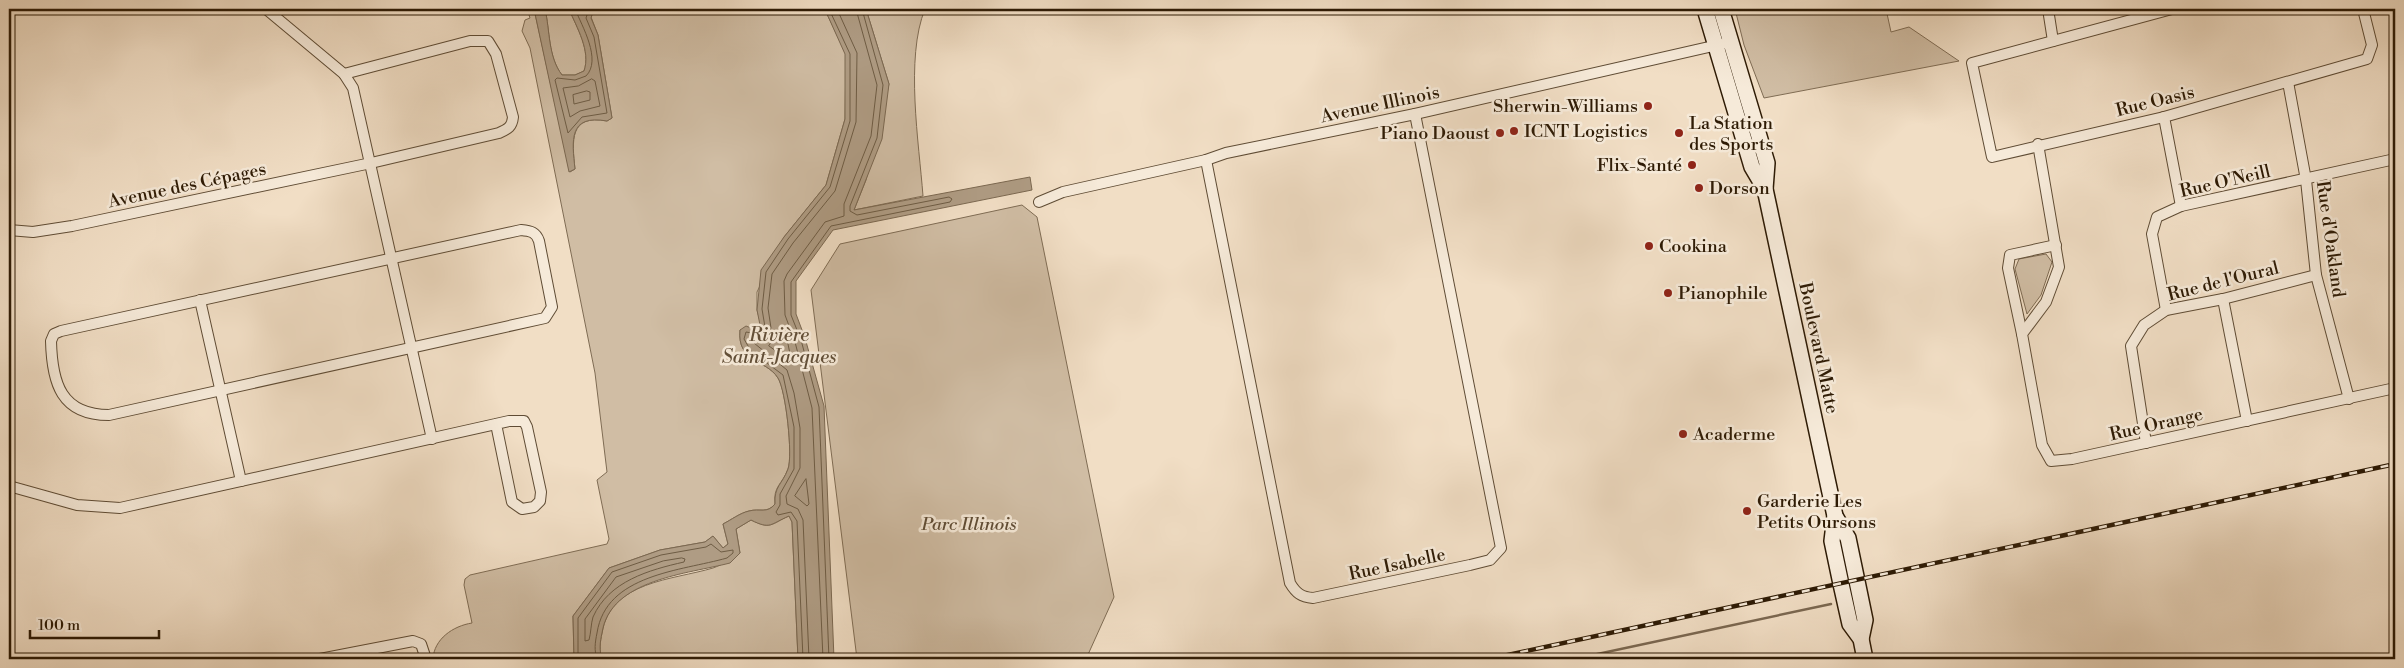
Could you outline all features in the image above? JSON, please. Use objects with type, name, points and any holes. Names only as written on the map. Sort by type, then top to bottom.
[{"type":"main road","name":"Boulevard Matte","points":[[1705,9],[1722,44],[1767,163],[1766,189],[1835,516],[1848,538],[1866,620],[1861,639],[1865,659]]},
{"type":"main road","name":"Boulevard Matte","points":[[1721,9],[1722,44]]},
{"type":"street","points":[[266,9],[344,74],[357,100],[432,439]]},
{"type":"street","points":[[2048,9],[2053,41],[2172,9]]},
{"type":"street","name":"Rue Oasis","points":[[2053,41],[1972,62],[1992,157],[2038,144],[2164,117],[2367,59],[2372,45],[2363,9]]},
{"type":"street","name":"Avenue des Cépages","points":[[9,230],[34,232],[72,226],[371,163],[508,129],[513,116],[496,54],[488,41],[480,40],[344,74]]},
{"type":"street","name":"Avenue Illinois","points":[[1039,202],[1063,192],[1722,44]]},
{"type":"street","name":"Rue d'Oakland","points":[[2288,82],[2306,180],[2316,275],[2349,399]]},
{"type":"street","name":"Rue Isabelle","points":[[1206,160],[1290,583],[1296,592],[1304,597],[1314,598],[1460,567],[1490,560],[1501,548],[1415,114]]},
{"type":"street","points":[[2164,117],[2181,206]]},
{"type":"street","points":[[2022,334],[2046,302],[2059,267],[2038,144]]},
{"type":"street","points":[[2306,180],[2395,158]]},
{"type":"street","name":"Rue O'Neill","points":[[2166,310],[2152,234],[2158,218],[2181,206],[2306,180]]},
{"type":"street","points":[[522,230],[531,231],[537,235],[539,241],[549,284],[552,307],[545,318],[221,391],[102,415],[79,410],[62,396],[51,349],[51,341],[54,334],[392,258],[522,230]]},
{"type":"street","name":"Rue Orange","points":[[2056,245],[2010,255],[2008,268],[2042,445],[2051,461],[2072,460],[2395,388]]},
{"type":"street","name":"Rue de l'Oural","points":[[2146,443],[2130,346],[2144,326],[2166,310],[2223,299],[2316,275]]},
{"type":"street","points":[[2223,299],[2247,421]]},
{"type":"street","points":[[200,300],[241,481]]},
{"type":"street","points":[[9,486],[77,505],[120,508],[496,424],[520,420],[526,423],[541,497],[534,506],[522,509],[512,502],[496,424]]},
{"type":"street","points":[[324,659],[411,641],[421,644],[426,659]]},
{"type":"green space","points":[[527,9],[534,9],[570,172],[575,169],[573,149],[579,126],[586,122],[595,120],[607,121],[612,118],[598,35],[591,17],[594,9],[820,9],[827,14],[846,54],[845,119],[826,185],[784,237],[757,292],[757,310],[761,325],[756,330],[740,330],[740,341],[743,349],[753,359],[773,372],[778,378],[784,395],[790,451],[788,469],[775,493],[775,504],[766,510],[746,512],[723,524],[728,544],[723,548],[713,536],[705,542],[660,550],[609,568],[573,616],[574,659],[433,659],[437,645],[446,635],[458,627],[472,623],[464,585],[465,579],[470,575],[607,544],[609,539],[597,480],[607,472],[595,373],[530,48],[522,31],[525,20],[530,18]]},
{"type":"green space","points":[[545,9],[569,9],[579,32],[586,56],[584,71],[575,75],[562,75],[557,68],[552,52]]},
{"type":"green space","points":[[866,9],[925,9],[919,29],[915,76],[915,101],[923,196],[854,210],[866,180],[889,84]]},
{"type":"green space","points":[[1735,9],[1886,9],[1891,32],[1909,27],[1959,61],[1764,98],[1744,45]]},
{"type":"green space","name":"Parc Illinois","points":[[1022,205],[1037,217],[1114,597],[1086,659],[857,659],[811,290],[840,244]]},
{"type":"green space","points":[[2046,254],[2052,262],[2041,295],[2027,314],[2015,269],[2019,259]]},
{"type":"green space","points":[[789,516],[792,522],[798,659],[602,659],[600,646],[607,616],[617,603],[630,593],[662,580],[713,568],[740,553],[736,529],[751,520],[763,525],[771,525]]},
{"type":"water","points":[[534,9],[545,9],[552,52],[557,68],[562,75],[575,75],[584,71],[586,56],[582,40],[569,9],[594,9],[591,18],[598,35],[612,118],[607,121],[594,120],[585,122],[579,126],[575,132],[573,149],[575,169],[569,172]]},
{"type":"water","name":"Rivière Saint-Jacques","points":[[820,9],[866,9],[889,84],[882,139],[854,210],[1030,177],[1032,190],[833,230],[796,281],[796,314],[805,338],[824,406],[834,659],[798,659],[792,522],[789,516],[770,525],[763,525],[751,520],[736,529],[740,553],[730,563],[673,576],[635,590],[619,601],[608,615],[601,640],[602,659],[574,659],[573,616],[609,568],[660,550],[705,542],[713,536],[723,548],[728,544],[723,524],[746,512],[766,510],[775,504],[777,489],[788,469],[790,451],[784,396],[778,378],[773,372],[753,359],[743,349],[740,341],[740,330],[746,326],[756,330],[760,325],[757,310],[761,270],[784,237],[826,185],[845,119],[845,54],[827,14]]},
{"type":"waterway","points":[[1574,659],[1831,604]]},
{"type":"railway","points":[[1489,659],[2395,464]]},
{"type":"place","name":"Sherwin-Williams","points":[[1648,106]]},
{"type":"place","name":"ICNT Logistics","points":[[1514,131]]},
{"type":"place","name":"Piano Daoust","points":[[1500,133]]},
{"type":"place","name":"La Station des Sports","points":[[1679,133]]},
{"type":"place","name":"Flix-Santé","points":[[1692,165]]},
{"type":"place","name":"Dorson","points":[[1699,188]]},
{"type":"place","name":"Cookina","points":[[1649,246]]},
{"type":"place","name":"Pianophile","points":[[1668,293]]},
{"type":"place","name":"Acaderme","points":[[1683,434]]},
{"type":"place","name":"Garderie Les Petits Oursons","points":[[1747,511]]}]
